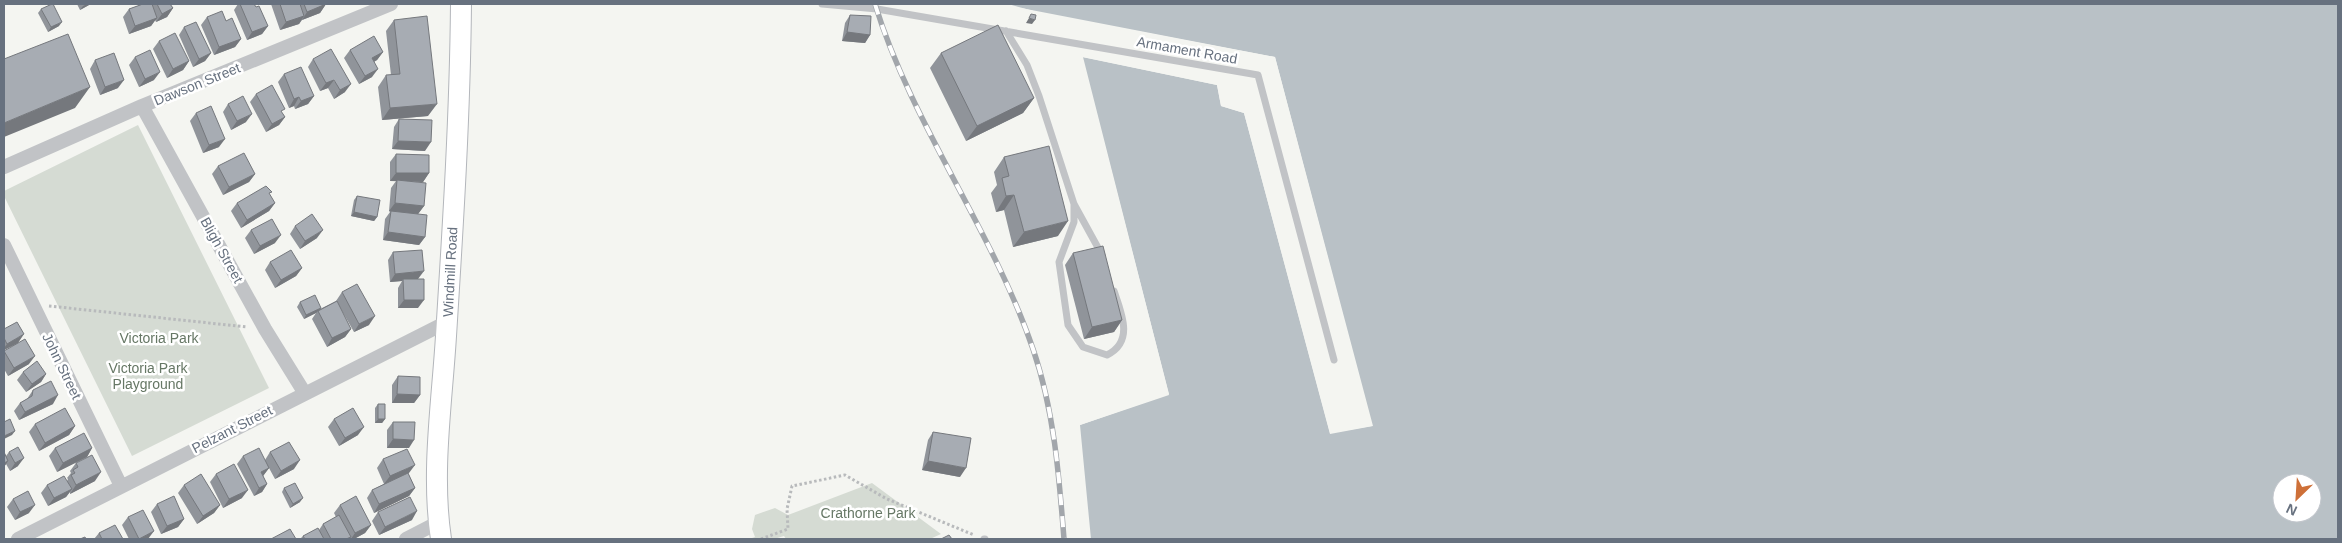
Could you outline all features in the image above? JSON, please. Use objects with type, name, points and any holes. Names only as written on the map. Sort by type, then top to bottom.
[{"type":"main road","name":"Windmill Road","points":[[440,531],[438,455],[460,82],[461,4]]},
{"type":"street","name":"Dawson Street","points":[[4,167],[142,106],[391,4]]},
{"type":"street","name":"Bligh Street","points":[[142,106],[265,328],[304,392]]},
{"type":"street","name":"John Street","points":[[4,245],[121,486]]},
{"type":"street","name":"Pelzant Street","points":[[18,539],[304,392],[447,322]]},
{"type":"street","points":[[406,539],[440,531]]},
{"type":"lane","name":"Armament Road","points":[[822,4],[877,9],[1258,75],[1334,360]]},
{"type":"lane","points":[[1006,32],[1026,65],[1040,96],[1074,204],[1105,261]]},
{"type":"lane","points":[[1074,204],[1074,222],[1059,262],[1068,324],[1083,347],[1107,355],[1116,350],[1122,342],[1125,328],[1112,285]]},
{"type":"path","points":[[33,305],[265,328]]},
{"type":"path","points":[[761,539],[788,529],[787,509],[792,486],[845,475],[887,499],[984,539]]},
{"type":"green space","name":"Victoria Park","points":[[138,125],[269,388],[132,456],[4,196],[4,191]]},
{"type":"green space","name":"Crathorne Park","points":[[872,483],[941,534],[930,539],[786,539],[784,536],[774,539],[749,539],[755,537],[752,529],[755,515],[775,508],[788,515]]},
{"type":"shaded area","points":[[1008,4],[2338,4],[2338,539],[1091,539],[1080,425],[1169,394],[1082,57],[1217,85],[1221,106],[1244,113],[1330,433],[1372,426],[1275,57],[1041,13]]},
{"type":"pier","points":[[1021,8],[1275,57],[1373,426],[1330,434],[1244,113],[1221,106],[1217,85],[1083,57],[1169,395],[1080,425],[1080,422],[1166,393],[1080,57],[1082,54],[1218,83],[1224,104],[1246,112],[1332,431],[1370,424],[1273,59],[1040,15],[1022,11]]},
{"type":"building","points":[[52,4],[62,22],[51,27],[41,9]]},
{"type":"building","points":[[143,4],[152,4],[157,18],[135,26],[129,9]]},
{"type":"building","points":[[157,4],[170,4],[173,8],[162,14]]},
{"type":"building","points":[[240,4],[259,6],[268,26],[252,32]]},
{"type":"building","points":[[280,4],[300,4],[304,16],[286,22]]},
{"type":"building","points":[[304,4],[326,4],[307,12]]},
{"type":"building","points":[[222,11],[226,21],[232,18],[241,39],[219,47],[207,17]]},
{"type":"building","points":[[1031,14],[1036,15],[1035,20],[1029,18]]},
{"type":"building","points":[[850,15],[871,16],[870,35],[847,32]]},
{"type":"building","points":[[427,16],[437,104],[390,108],[386,75],[400,74],[394,20]]},
{"type":"building","points":[[196,22],[211,53],[199,59],[184,27]]},
{"type":"building","points":[[998,25],[1034,98],[977,126],[941,53]]},
{"type":"building","points":[[175,33],[189,61],[173,69],[159,41]]},
{"type":"building","points":[[68,34],[90,87],[4,123],[4,59]]},
{"type":"building","points":[[374,36],[383,52],[372,58],[378,69],[365,76],[350,50]]},
{"type":"building","points":[[331,49],[351,84],[340,90],[334,80],[326,83],[313,59]]},
{"type":"building","points":[[150,50],[160,72],[145,79],[135,57]]},
{"type":"building","points":[[114,53],[124,80],[105,87],[95,60]]},
{"type":"building","points":[[301,67],[314,96],[301,101],[299,97],[294,99],[284,74]]},
{"type":"building","points":[[272,85],[285,109],[281,111],[285,117],[272,124],[256,94]]},
{"type":"building","points":[[243,96],[252,114],[237,121],[228,104]]},
{"type":"building","points":[[211,106],[225,139],[209,145],[196,113]]},
{"type":"building","points":[[399,119],[432,120],[431,142],[398,141]]},
{"type":"building","points":[[1049,146],[1068,221],[1024,232],[1014,195],[1006,196],[1002,178],[1009,176],[1004,157]]},
{"type":"building","points":[[244,153],[255,174],[229,187],[218,166]]},
{"type":"building","points":[[396,154],[429,155],[429,173],[396,173]]},
{"type":"building","points":[[397,180],[426,183],[424,206],[395,203]]},
{"type":"building","points":[[266,186],[272,192],[269,193],[275,203],[247,220],[237,203]]},
{"type":"building","points":[[357,196],[380,200],[377,217],[354,212]]},
{"type":"building","points":[[391,211],[427,215],[425,237],[388,232]]},
{"type":"building","points":[[312,214],[323,230],[305,241],[295,226]]},
{"type":"building","points":[[272,219],[281,235],[260,246],[251,230]]},
{"type":"building","points":[[1103,246],[1122,320],[1092,327],[1073,253]]},
{"type":"building","points":[[291,250],[302,268],[281,280],[270,262]]},
{"type":"building","points":[[422,250],[424,271],[395,274],[393,252]]},
{"type":"building","points":[[403,279],[424,279],[424,300],[404,300]]},
{"type":"building","points":[[357,284],[375,316],[359,324],[342,292]]},
{"type":"building","points":[[315,295],[321,308],[306,315],[300,302]]},
{"type":"building","points":[[337,301],[351,329],[332,338],[318,311]]},
{"type":"building","points":[[17,322],[24,334],[7,344],[4,338],[4,329]]},
{"type":"building","points":[[25,339],[35,356],[14,368],[4,351]]},
{"type":"building","points":[[37,361],[46,374],[32,384],[23,372]]},
{"type":"building","points":[[398,376],[420,377],[420,395],[397,394]]},
{"type":"building","points":[[51,381],[58,395],[25,412],[20,403],[32,396],[33,390]]},
{"type":"building","points":[[378,404],[385,404],[385,419],[378,419]]},
{"type":"building","points":[[65,408],[75,426],[45,443],[35,424]]},
{"type":"building","points":[[353,408],[364,427],[345,438],[334,419]]},
{"type":"building","points":[[10,419],[15,431],[4,436],[4,422]]},
{"type":"building","points":[[393,422],[415,422],[414,440],[393,439]]},
{"type":"building","points":[[933,432],[971,438],[966,468],[928,461]]},
{"type":"building","points":[[84,433],[92,448],[63,463],[55,448]]},
{"type":"building","points":[[289,442],[300,460],[281,471],[270,452]]},
{"type":"building","points":[[18,447],[24,458],[15,463],[9,452]]},
{"type":"building","points":[[259,448],[269,468],[261,472],[267,484],[259,488],[243,456]]},
{"type":"building","points":[[407,449],[415,465],[390,476],[383,459]]},
{"type":"building","points":[[4,452],[8,461],[4,463]]},
{"type":"building","points":[[92,455],[101,472],[76,485],[71,475],[75,473],[73,470],[78,467],[76,463]]},
{"type":"building","points":[[234,464],[248,490],[229,499],[216,474]]},
{"type":"building","points":[[408,473],[415,488],[379,504],[372,490]]},
{"type":"building","points":[[201,474],[220,505],[203,516],[184,485]]},
{"type":"building","points":[[64,476],[72,489],[54,498],[47,485]]},
{"type":"building","points":[[295,483],[303,498],[293,504],[284,488]]},
{"type":"building","points":[[28,491],[35,505],[20,512],[13,499]]},
{"type":"building","points":[[174,496],[184,519],[167,526],[157,504]]},
{"type":"building","points":[[356,496],[371,525],[355,533],[340,505]]},
{"type":"building","points":[[410,497],[417,511],[385,527],[378,512]]},
{"type":"building","points":[[143,510],[154,531],[139,539],[128,517]]},
{"type":"building","points":[[339,515],[351,537],[331,539],[323,524]]},
{"type":"building","points":[[115,525],[123,539],[102,539],[99,533]]},
{"type":"building","points":[[318,528],[324,539],[305,539],[303,536]]},
{"type":"building","points":[[290,529],[296,539],[271,539]]},
{"type":"building","points":[[949,535],[952,539],[941,539]]},
{"type":"railway","points":[[875,4],[891,49],[910,92],[930,135],[996,261],[1033,349],[1051,419],[1058,467],[1064,539]]},
{"type":"park label","name":"Victoria Park Playground","points":[[148,376]]}]
